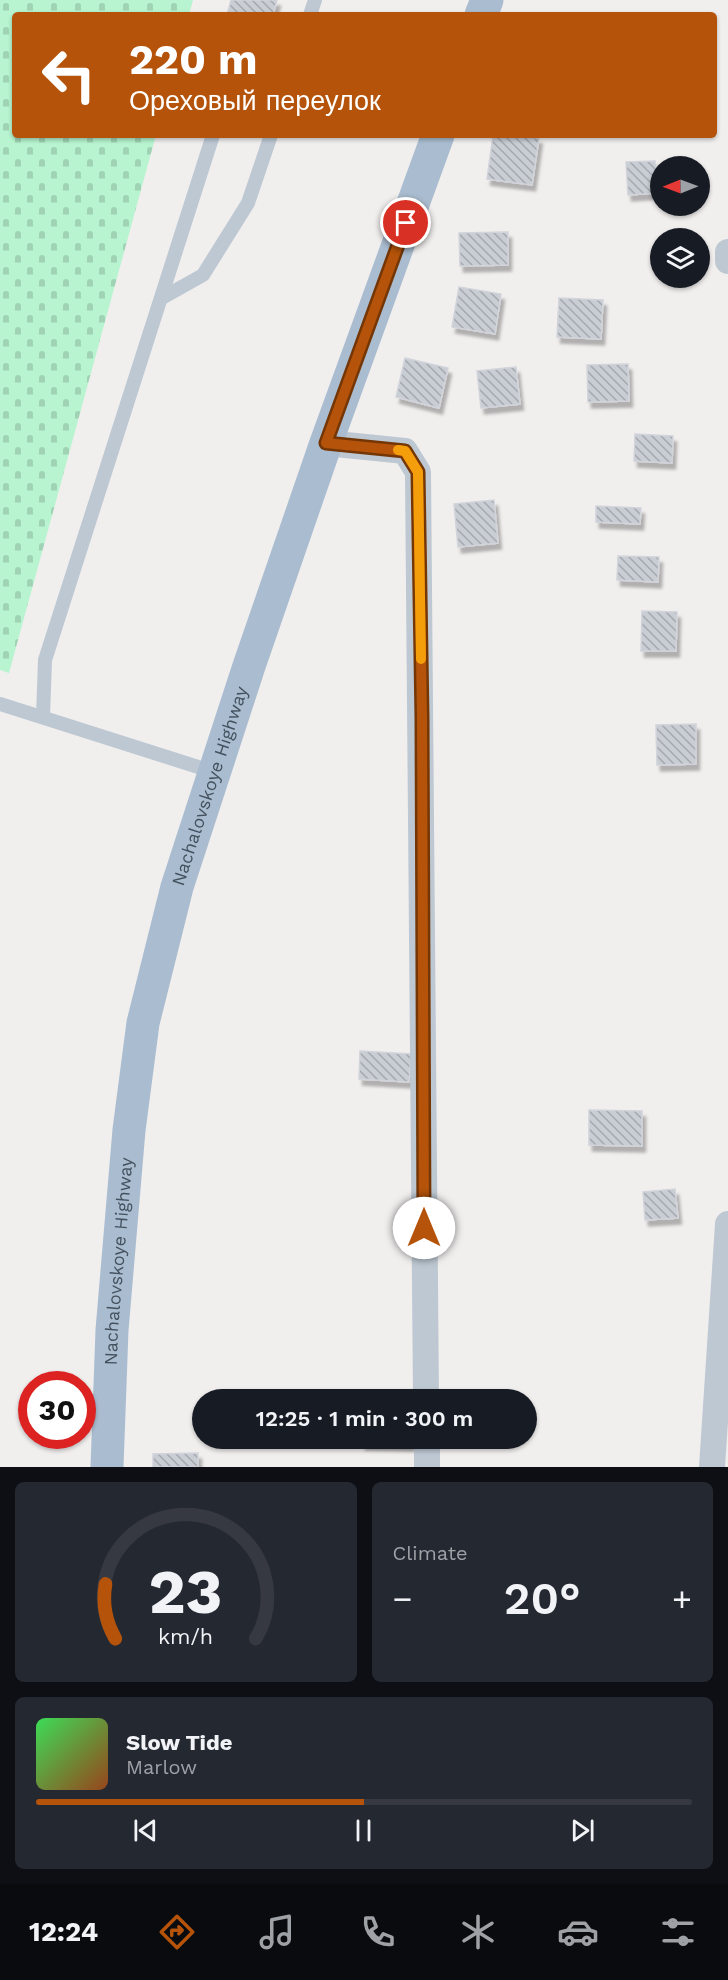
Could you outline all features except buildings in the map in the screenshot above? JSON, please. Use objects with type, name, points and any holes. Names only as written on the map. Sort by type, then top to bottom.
[{"type":"main road","name":"Nachalovskoye Highway","points":[[107,1467],[111,1330],[129,1130],[143,1023],[177,887],[214,772],[326,443],[437,138]]},
{"type":"street","points":[[728,252],[728,261]]},
{"type":"street","points":[[326,443],[405,451],[418,472],[426,1389]]},
{"type":"street","points":[[712,1467],[728,1224]]},
{"type":"street","points":[[427,1449],[427,1467]]},
{"type":"lane","points":[[43,717],[45,660],[212,138]]},
{"type":"lane","points":[[162,298],[203,275],[248,203],[269,138]]},
{"type":"lane","points":[[0,704],[214,772]]},
{"type":"green space","points":[[0,0],[193,0],[190,12],[12,12],[12,138],[155,138],[9,673],[0,670]]},
{"type":"slow traffic","points":[[398,450],[405,451],[418,472],[421,659]]},
{"type":"route","points":[[406,223],[326,443],[405,451],[418,472],[422,718],[424,1228]]}]
